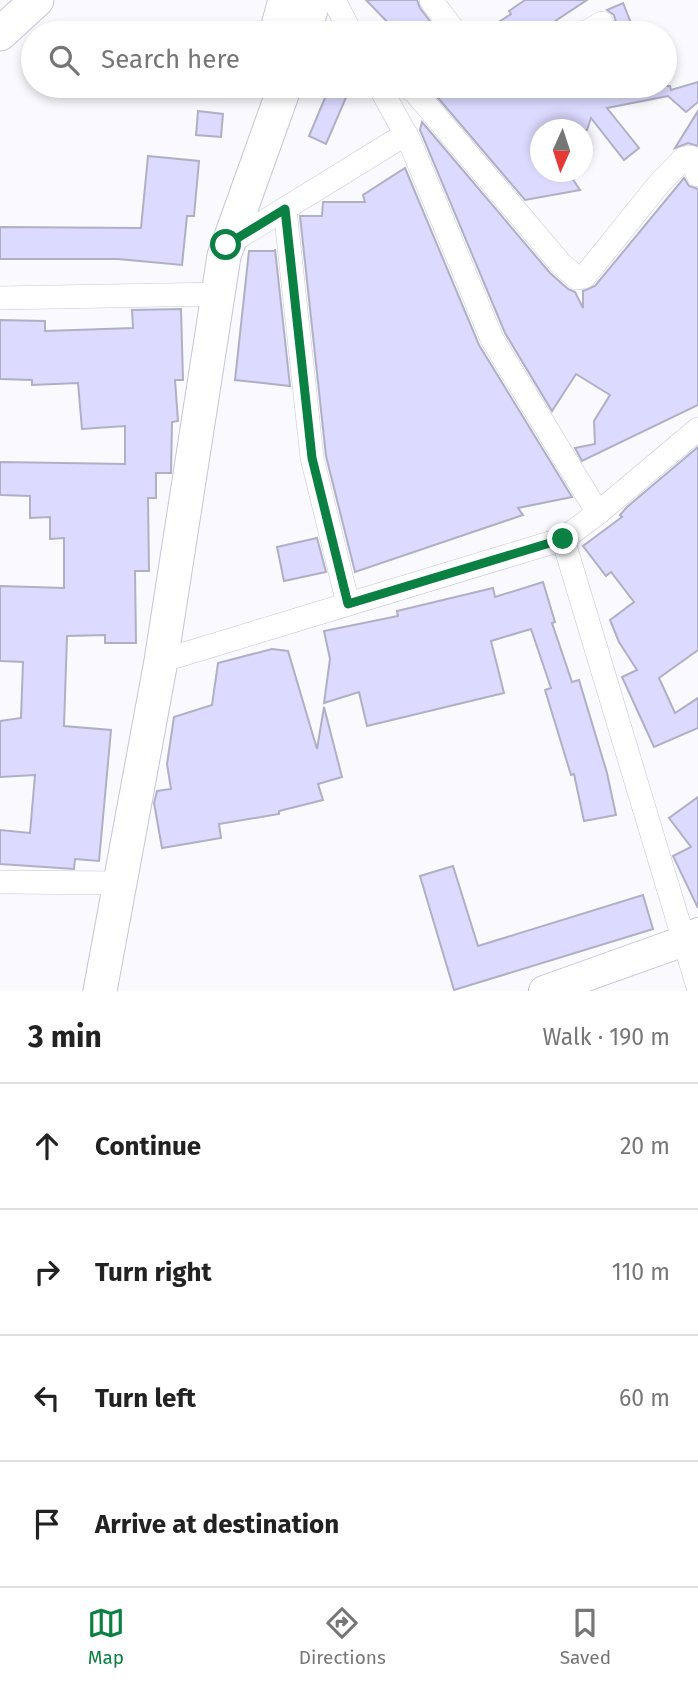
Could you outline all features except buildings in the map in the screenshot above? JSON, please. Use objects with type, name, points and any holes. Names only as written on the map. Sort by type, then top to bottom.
[{"type":"main road","points":[[0,34],[37,0]]},
{"type":"main road","points":[[279,21],[285,0]]},
{"type":"main road","points":[[308,21],[314,0]]},
{"type":"main road","points":[[261,149],[263,98]]},
{"type":"main road","points":[[100,991],[160,661],[226,245],[280,98]]},
{"type":"street","points":[[334,0],[345,21]]},
{"type":"street","points":[[431,0],[447,21]]},
{"type":"street","points":[[386,98],[406,134],[492,340],[598,513]]},
{"type":"street","points":[[423,98],[561,264],[577,278],[584,277],[649,196],[686,156],[691,159],[698,175]]},
{"type":"street","points":[[226,245],[406,134]]},
{"type":"street","points":[[285,209],[312,458],[348,604]]},
{"type":"street","points":[[0,298],[218,294]]},
{"type":"street","points":[[160,661],[563,539],[698,429]]},
{"type":"street","points":[[563,539],[691,937],[698,987]]},
{"type":"street","points":[[0,882],[120,883]]},
{"type":"street","points":[[544,991],[691,937]]},
{"type":"route","points":[[226,245],[285,209],[312,458],[348,604],[563,539]]}]
